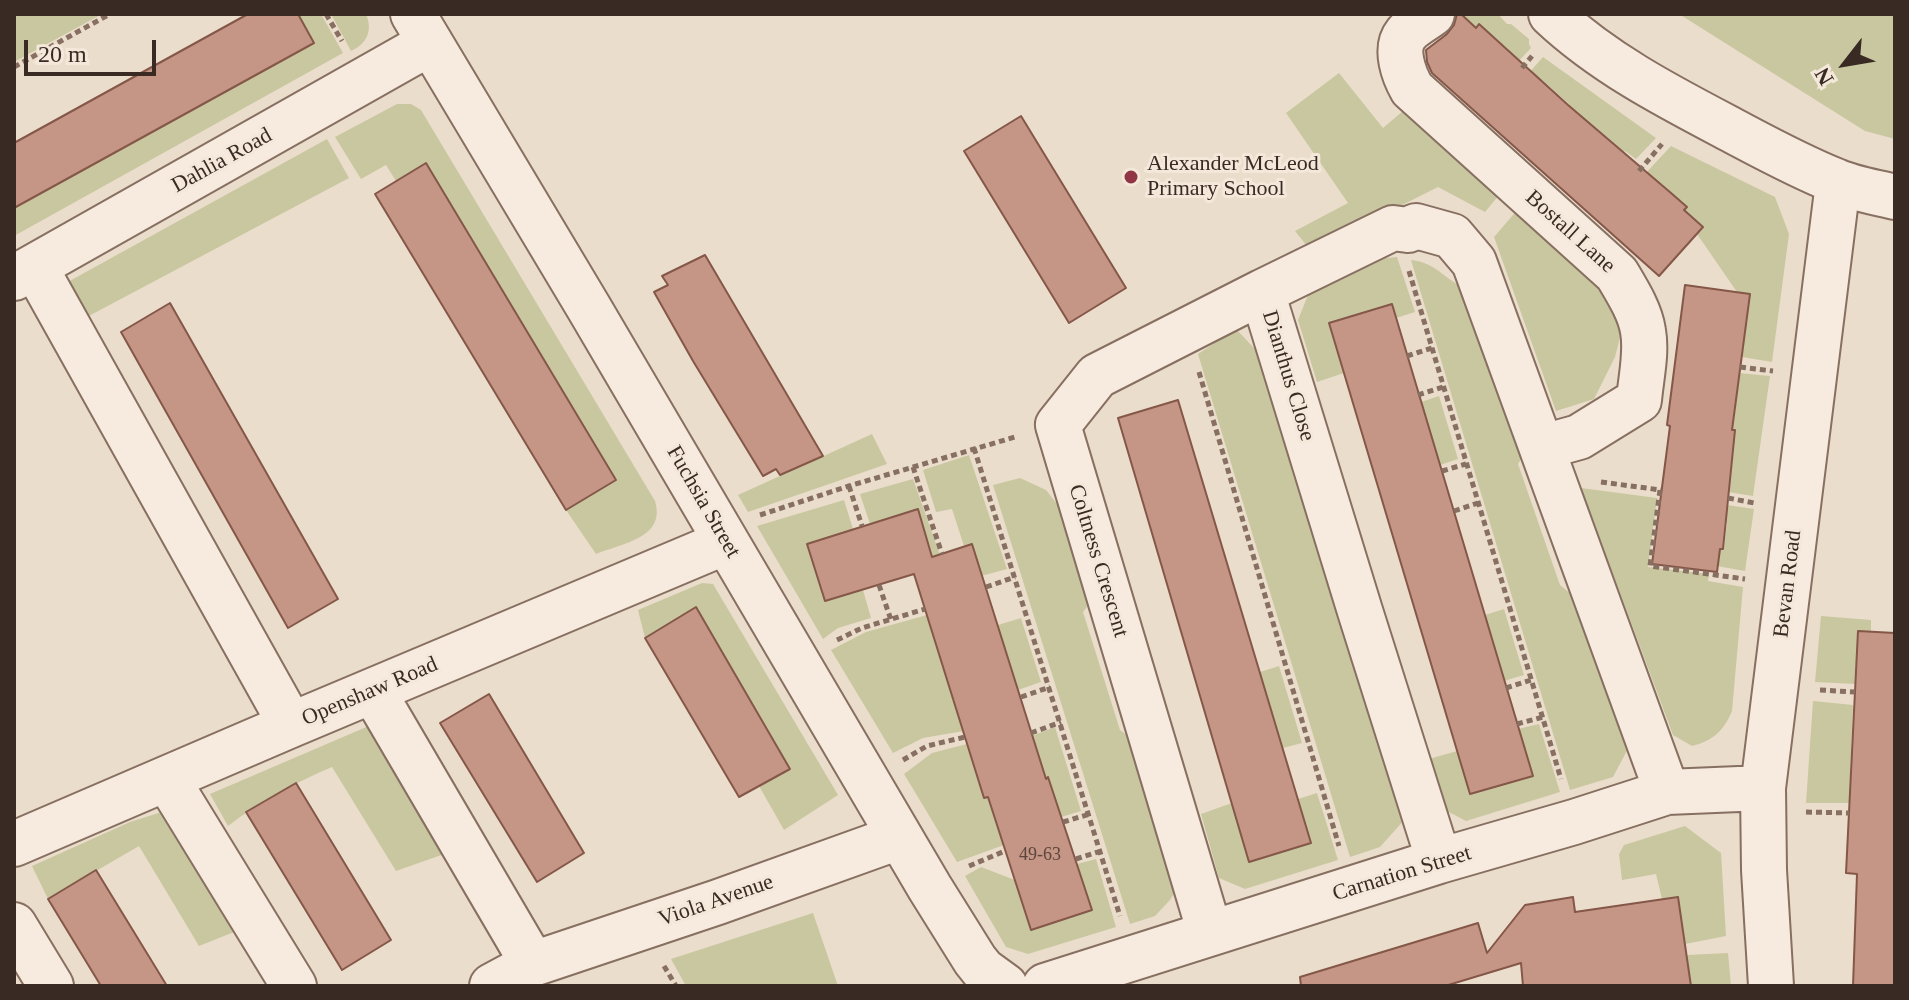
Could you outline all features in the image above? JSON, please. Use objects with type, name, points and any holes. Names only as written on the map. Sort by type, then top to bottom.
[{"type":"street","name":"Bostall Lane","points":[[1432,14],[1405,35],[1401,48],[1405,76],[1412,89],[1617,274],[1633,302],[1643,329],[1639,400],[1547,461]]},
{"type":"street","points":[[1551,14],[1580,39],[1651,87],[1758,144],[1838,183],[1895,197]]},
{"type":"street","name":"Dahlia Road","points":[[24,273],[422,29]]},
{"type":"street","name":"Fuchsia Street","points":[[422,29],[899,837],[975,960],[1003,985]]},
{"type":"street","name":"Bevan Road","points":[[1771,986],[1764,892],[1763,788],[1838,183]]},
{"type":"street","name":"Dianthus Close","points":[[1439,861],[1262,292],[1393,228],[1408,230],[1416,226],[1452,236],[1474,262],[1667,792]]},
{"type":"street","points":[[24,273],[291,725]]},
{"type":"street","points":[[1058,425],[1097,376],[1262,292]]},
{"type":"street","name":"Coltness Crescent","points":[[1058,425],[1210,933]]},
{"type":"street","name":"Openshaw Road","points":[[14,844],[373,691],[723,536]]},
{"type":"street","points":[[373,691],[533,964]]},
{"type":"street","points":[[167,779],[294,986]]},
{"type":"street","name":"Carnation Street","points":[[1045,986],[1667,792],[1763,788]]},
{"type":"street","name":"Viola Avenue","points":[[492,986],[533,964],[899,837]]},
{"type":"street","points":[[14,925],[51,986]]},
{"type":"path","points":[[14,67],[110,14]]},
{"type":"path","points":[[1639,171],[1657,151]]},
{"type":"path","points":[[1393,228],[1404,254],[1574,822]]},
{"type":"path","points":[[1187,330],[1352,889]]},
{"type":"path","points":[[1407,356],[1432,348]]},
{"type":"path","points":[[1418,395],[1443,387]]},
{"type":"path","points":[[723,536],[849,486],[1058,425]]},
{"type":"path","points":[[974,448],[1133,959]]},
{"type":"path","points":[[1547,461],[1661,490],[1650,566],[1787,585]]},
{"type":"path","points":[[1442,471],[1466,464]]},
{"type":"path","points":[[913,467],[942,554]]},
{"type":"path","points":[[849,486],[862,526]]},
{"type":"path","points":[[1454,511],[1478,503]]},
{"type":"path","points":[[986,587],[1015,577]]},
{"type":"path","points":[[879,585],[891,620]]},
{"type":"path","points":[[796,659],[862,628],[925,609]]},
{"type":"path","points":[[1506,688],[1531,680]]},
{"type":"path","points":[[1021,697],[1050,687]]},
{"type":"path","points":[[1517,724],[1543,717]]},
{"type":"path","points":[[1031,733],[1061,722]]},
{"type":"path","points":[[866,780],[927,746],[965,737]]},
{"type":"path","points":[[1063,822],[1090,814]]},
{"type":"path","points":[[1076,859],[1101,851]]},
{"type":"shaded area","points":[[14,14],[102,14],[14,62]]},
{"type":"shaded area","points":[[298,14],[321,14],[343,53],[14,236],[14,208],[313,42]]},
{"type":"shaded area","points":[[331,14],[366,14],[369,31],[361,45],[351,51]]},
{"type":"shaded area","points":[[1461,14],[1498,14],[1529,39],[1531,48],[1517,63],[1507,48],[1480,25],[1476,28]]},
{"type":"shaded area","points":[[1679,14],[1895,14],[1895,139],[1865,131]]},
{"type":"shaded area","points":[[1543,57],[1656,138],[1636,159],[1598,130],[1594,132],[1566,108],[1569,104],[1542,80],[1539,83],[1528,74]]},
{"type":"shaded area","points":[[1339,73],[1383,128],[1410,105],[1504,189],[1485,212],[1438,187],[1311,251],[1295,231],[1348,203],[1286,113]]},
{"type":"shaded area","points":[[397,104],[411,104],[421,110],[655,501],[657,513],[654,523],[640,537],[596,554],[566,510],[615,480],[425,164],[396,181],[386,165],[361,179],[335,137]]},
{"type":"shaded area","points":[[327,139],[349,178],[85,318],[66,283]]},
{"type":"shaded area","points":[[1671,146],[1775,197],[1789,234],[1772,362],[1742,357],[1750,294],[1737,292],[1697,234],[1703,227],[1684,210],[1686,207],[1662,184],[1658,187],[1644,175]]},
{"type":"shaded area","points":[[1519,208],[1612,289],[1625,318],[1615,357],[1594,399],[1556,411],[1494,237]]},
{"type":"shaded area","points":[[1397,257],[1415,312],[1396,318],[1329,323],[1344,373],[1317,382],[1298,320],[1308,295],[1386,258]]},
{"type":"shaded area","points":[[1411,260],[1429,265],[1470,290],[1524,454],[1518,464],[1560,585],[1583,604],[1631,743],[1613,777],[1570,790]]},
{"type":"shaded area","points":[[1236,329],[1272,367],[1406,818],[1380,847],[1350,857],[1198,354]]},
{"type":"shaded area","points":[[1739,373],[1770,376],[1753,496],[1728,492]]},
{"type":"shaded area","points":[[1439,396],[1458,459],[1440,465],[1421,402]]},
{"type":"shaded area","points":[[872,434],[887,464],[748,512],[738,495]]},
{"type":"shaded area","points":[[969,455],[1007,569],[981,576],[972,544],[964,546],[952,509],[936,512],[923,470]]},
{"type":"shaded area","points":[[1020,478],[1046,490],[1071,522],[1094,598],[1083,612],[1120,730],[1139,744],[1181,882],[1155,916],[1130,924],[993,485]]},
{"type":"shaded area","points":[[913,479],[940,555],[933,557],[918,509],[870,524],[860,494]]},
{"type":"shaded area","points":[[1581,488],[1657,498],[1648,567],[1709,574],[1708,581],[1743,587],[1732,711],[1721,730],[1706,741],[1692,746],[1673,735]]},
{"type":"shaded area","points":[[844,500],[853,529],[807,544],[825,601],[863,590],[871,618],[838,628],[823,639],[757,526]]},
{"type":"shaded area","points":[[1727,505],[1754,509],[1745,571],[1717,566],[1720,549],[1724,549]]},
{"type":"shaded area","points":[[702,583],[713,584],[838,795],[784,830],[759,786],[790,769],[696,608],[645,638],[638,610]]},
{"type":"shaded area","points":[[1504,609],[1524,675],[1504,681],[1485,615]]},
{"type":"shaded area","points":[[927,615],[964,731],[923,738],[893,753],[831,650],[866,632]]},
{"type":"shaded area","points":[[1821,616],[1871,620],[1871,632],[1858,632],[1855,684],[1815,682]]},
{"type":"shaded area","points":[[1021,618],[1041,682],[1018,690],[998,625]]},
{"type":"shaded area","points":[[1279,666],[1302,743],[1283,748],[1260,672]]},
{"type":"shaded area","points":[[1813,701],[1853,705],[1849,803],[1806,803]]},
{"type":"shaded area","points":[[1539,724],[1560,792],[1466,821],[1443,809],[1429,759],[1457,751],[1471,794],[1532,776],[1518,729]]},
{"type":"shaded area","points":[[371,725],[447,853],[396,871],[332,767],[278,793],[228,826],[210,794]]},
{"type":"shaded area","points":[[1055,727],[1081,811],[1061,817],[1032,736]]},
{"type":"shaded area","points":[[967,744],[1004,845],[957,862],[904,774],[932,753]]},
{"type":"shaded area","points":[[1317,793],[1338,860],[1245,889],[1219,878],[1201,814],[1232,803],[1250,862],[1311,843],[1298,799]]},
{"type":"shaded area","points":[[168,810],[239,930],[199,946],[139,846],[48,899],[32,866],[130,822]]},
{"type":"shaded area","points":[[1685,826],[1721,853],[1726,936],[1685,944],[1678,898],[1662,899],[1656,874],[1622,880],[1619,854],[1624,845]]},
{"type":"shaded area","points":[[1096,859],[1116,927],[1028,954],[1006,947],[965,876],[981,867],[1015,880],[1031,929],[1092,910],[1077,864]]},
{"type":"shaded area","points":[[813,913],[838,986],[686,986],[671,959]]},
{"type":"shaded area","points":[[1728,953],[1731,986],[1691,986],[1687,955]]},
{"type":"building","points":[[248,14],[298,14],[314,43],[14,208],[14,143]]},
{"type":"building","points":[[1457,14],[1476,28],[1479,24],[1687,207],[1684,210],[1703,227],[1659,276],[1432,73],[1426,50],[1447,34]]},
{"type":"building","points":[[1021,116],[1126,288],[1069,323],[964,151]]},
{"type":"building","points":[[426,163],[616,480],[566,510],[375,194]]},
{"type":"building","points":[[705,255],[823,456],[780,475],[776,469],[763,476],[693,361],[654,292],[668,285],[662,276]]},
{"type":"building","points":[[1685,285],[1750,294],[1732,430],[1735,430],[1723,549],[1720,549],[1717,572],[1652,564]]},
{"type":"building","points":[[170,303],[338,599],[288,628],[121,332]]},
{"type":"building","points":[[1392,304],[1533,776],[1470,794],[1329,323]]},
{"type":"building","points":[[1178,400],[1311,843],[1249,862],[1118,418]]},
{"type":"building","points":[[918,509],[932,557],[972,544],[1046,779],[1048,777],[1092,910],[1031,930],[988,797],[984,798],[914,574],[825,601],[807,544]]},
{"type":"building","points":[[696,607],[790,769],[739,797],[645,638]]},
{"type":"building","points":[[1858,631],[1895,633],[1895,986],[1853,986],[1857,874],[1846,873]]},
{"type":"building","points":[[489,694],[584,853],[537,882],[440,723]]},
{"type":"building","points":[[296,783],[391,940],[342,970],[246,812]]},
{"type":"building","points":[[96,870],[167,986],[101,986],[48,899]]},
{"type":"building","points":[[1573,897],[1575,912],[1678,897],[1691,986],[1523,986],[1521,963],[1445,986],[1301,986],[1300,977],[1478,923],[1487,953],[1525,905]]},
{"type":"place","name":"Alexander McLeod Primary School","points":[[1131,177]]}]
